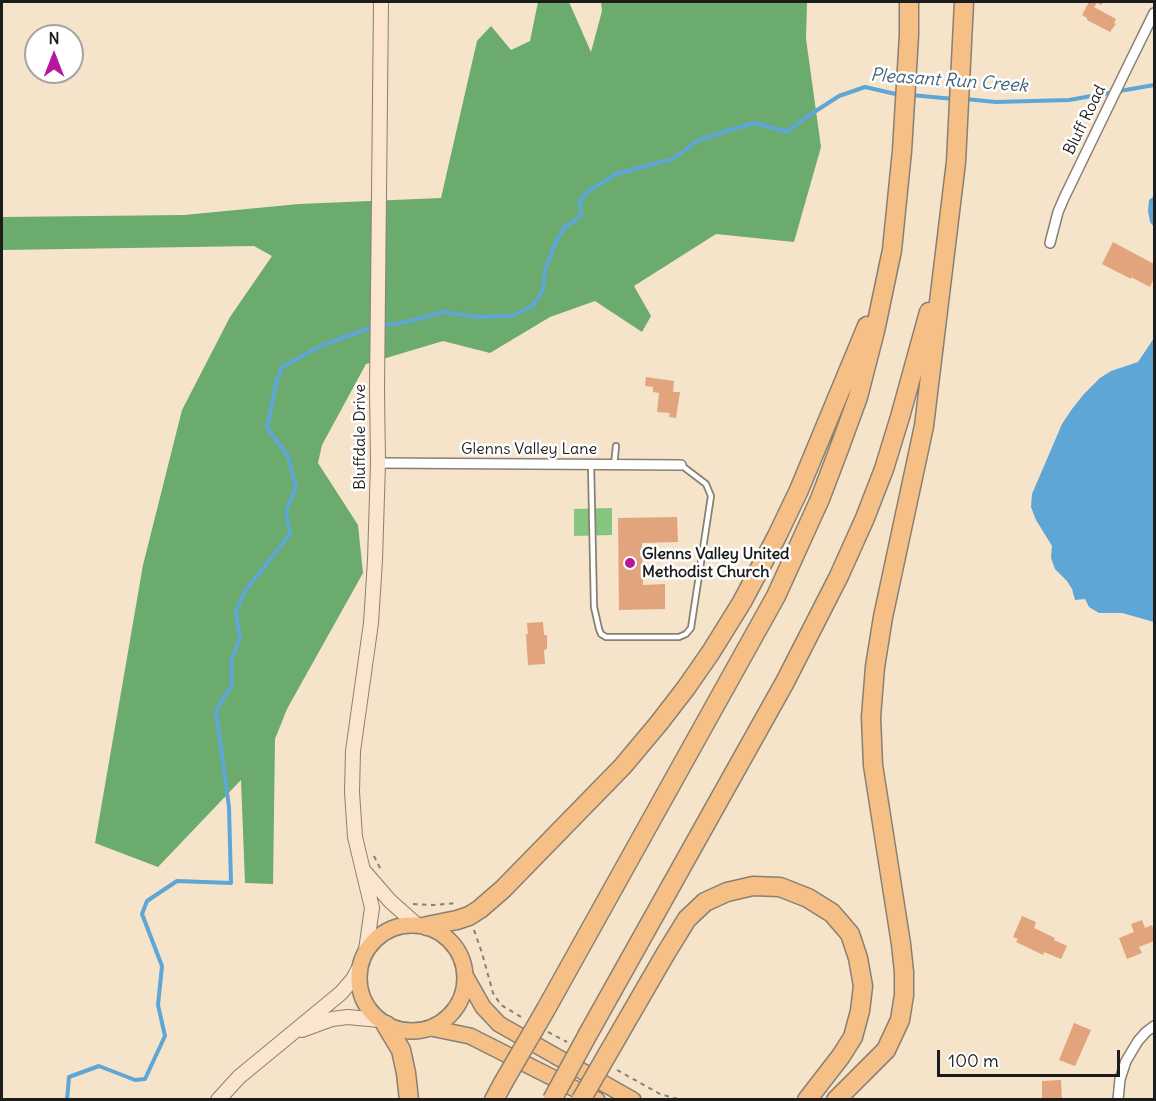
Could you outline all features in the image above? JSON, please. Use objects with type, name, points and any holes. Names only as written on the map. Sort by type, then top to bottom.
[{"type":"highway","points":[[494,1100],[776,596],[799,548],[840,449],[858,397],[875,332],[892,250],[902,151],[909,2]]},
{"type":"highway","points":[[836,1100],[886,1050],[900,1020],[904,995],[901,944],[873,765],[871,717],[875,667],[883,617],[924,426],[958,148],[964,2]]},
{"type":"highway","points":[[552,1100],[785,682],[856,538],[884,469],[900,417],[930,310],[953,193]]},
{"type":"highway","points":[[422,926],[469,916],[503,889],[623,766],[699,670],[742,602],[799,490],[885,283]]},
{"type":"highway","points":[[581,1100],[610,1057],[687,919],[705,902],[727,892],[753,886],[780,887],[808,897],[832,913],[850,934],[858,958],[863,986],[860,1011],[853,1037],[807,1100]]},
{"type":"highway","points":[[382,1023],[395,1038],[400,1050],[406,1073],[409,1100]]},
{"type":"main road","points":[[402,925],[422,926],[442,934],[455,945],[463,960],[466,977],[464,994],[456,1008],[445,1020],[431,1028],[416,1032],[400,1030],[382,1023],[368,1010],[358,983],[359,968],[366,950],[376,938],[388,930],[402,925]]},
{"type":"main road","points":[[466,977],[483,1007],[499,1024],[633,1100]]},
{"type":"main road","points":[[431,1028],[478,1039],[597,1100]]},
{"type":"street","name":"Bluffdale Drive","points":[[366,950],[372,908],[355,837],[352,792],[358,707],[370,623],[375,560],[378,463],[381,2]]},
{"type":"street","name":"Bluff Road","points":[[1050,243],[1058,212],[1155,13]]},
{"type":"street","name":"Glenns Valley Lane","points":[[378,463],[681,465]]},
{"type":"street","name":"Bluffdale Drive","points":[[363,870],[390,901],[422,926]]},
{"type":"street","points":[[218,1100],[239,1077],[341,993],[359,968]]},
{"type":"street","points":[[289,1036],[332,1019],[348,1017],[382,1023]]},
{"type":"street","points":[[1118,1100],[1120,1078],[1126,1061],[1140,1038],[1155,1026]]},
{"type":"lane","points":[[614,465],[616,446]]},
{"type":"lane","points":[[591,464],[594,607],[599,629],[606,638],[679,638],[691,628],[711,496],[706,484],[681,465]]},
{"type":"path","points":[[373,856],[383,874]]},
{"type":"path","points":[[407,901],[413,904],[433,905],[463,901]]},
{"type":"path","points":[[471,924],[493,993],[501,1005],[531,1022]]},
{"type":"path","points":[[541,1028],[570,1044]]},
{"type":"path","points":[[610,1057],[660,1094],[681,1100]]},
{"type":"green space","points":[[538,2],[569,2],[591,52],[602,11],[601,2],[807,2],[806,39],[821,147],[794,242],[716,234],[634,286],[651,316],[642,332],[595,301],[550,317],[490,353],[443,341],[366,364],[322,445],[318,463],[358,525],[363,573],[287,709],[275,739],[273,884],[245,883],[241,780],[158,867],[95,843],[143,565],[182,410],[230,317],[272,256],[254,246],[2,250],[2,217],[184,215],[299,204],[441,198],[477,41],[491,26],[511,50],[530,41]]},
{"type":"green space","points":[[612,508],[612,535],[574,536],[574,509]]},
{"type":"water","points":[[1154,196],[1154,227],[1150,222],[1148,211],[1149,200]]},
{"type":"water","points":[[1154,338],[1154,622],[1122,613],[1099,613],[1089,607],[1085,599],[1075,600],[1067,581],[1055,569],[1051,558],[1052,546],[1031,507],[1032,494],[1062,424],[1072,409],[1100,378],[1111,371],[1138,362]]},
{"type":"building","points":[[1089,2],[1103,2],[1101,5],[1097,3],[1094,7],[1116,19],[1114,23],[1116,24],[1110,32],[1082,15]]},
{"type":"building","points":[[1113,242],[1154,264],[1154,278],[1150,287],[1102,264]]},
{"type":"building","points":[[646,377],[674,381],[673,392],[680,392],[676,418],[669,417],[670,413],[657,412],[659,393],[653,392],[653,387],[645,386]]},
{"type":"building","name":"Glenns Valley United Methodist Church","points":[[677,517],[678,542],[642,543],[643,585],[665,584],[665,609],[619,610],[618,518]]},
{"type":"building","points":[[543,622],[544,635],[547,635],[547,649],[544,650],[545,664],[528,665],[527,623]]},
{"type":"building","points":[[1022,916],[1036,922],[1034,928],[1067,946],[1061,959],[1044,952],[1043,955],[1016,942],[1018,939],[1013,937]]},
{"type":"building","points":[[1142,920],[1145,928],[1152,925],[1154,941],[1139,947],[1142,953],[1127,959],[1119,938],[1134,932],[1131,924]]},
{"type":"building","points":[[1074,1023],[1091,1030],[1075,1066],[1059,1060]]},
{"type":"building","points":[[1061,1080],[1062,1100],[1042,1100],[1042,1081]]},
{"type":"waterway","name":"Pleasant Run Creek","points":[[965,99],[996,102],[1069,100],[1154,85]]},
{"type":"waterway","name":"Pleasant Run Creek","points":[[67,1100],[69,1077],[99,1066],[135,1080],[145,1079],[165,1036],[158,1005],[162,966],[142,914],[147,901],[177,881],[231,883],[229,807],[216,711],[232,684],[231,661],[240,638],[236,611],[245,591],[290,534],[286,511],[296,487],[288,456],[267,428],[277,379],[283,366],[323,345],[370,328],[406,322],[443,312],[477,317],[511,316],[532,307],[543,290],[545,270],[555,244],[564,228],[581,216],[580,200],[590,190],[616,174],[673,159],[697,141],[755,123],[787,132],[839,96],[865,87],[900,95]]},
{"type":"waterway","name":"Pleasant Run Creek","points":[[911,95],[954,99]]},
{"type":"place","name":"Glenns Valley United Methodist Church","points":[[630,563]]}]
